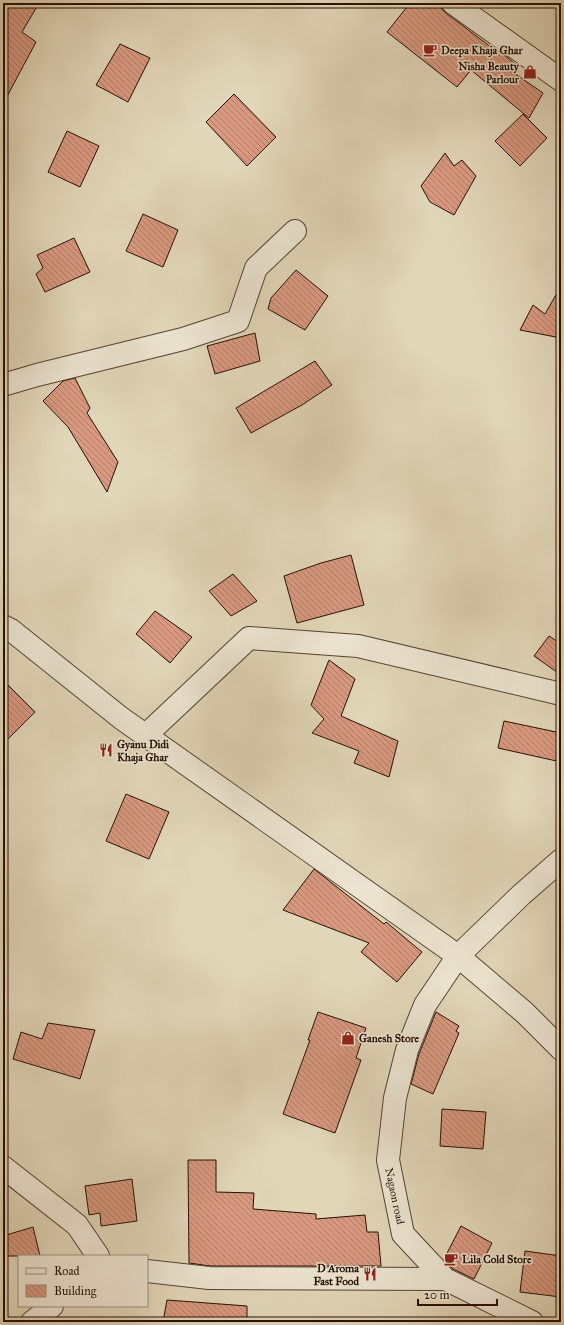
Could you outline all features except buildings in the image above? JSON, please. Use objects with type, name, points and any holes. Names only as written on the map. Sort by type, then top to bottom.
[{"type":"street","points":[[453,3],[561,80]]},
{"type":"street","points":[[3,385],[37,375],[183,339],[238,321],[256,268],[295,231]]},
{"type":"street","points":[[3,626],[11,630],[121,718],[458,956],[525,1013],[561,1049]]},
{"type":"street","points":[[146,735],[249,638],[358,646],[561,694]]},
{"type":"street","name":"Nagaon road","points":[[445,1279],[403,1234],[388,1160],[395,1098],[407,1050],[425,1005],[458,956],[521,895],[561,860]]},
{"type":"street","points":[[3,1167],[77,1225],[97,1255]]},
{"type":"street","points":[[148,1271],[209,1278],[445,1279],[532,1322]]},
{"type":"street","points":[[32,1322],[51,1307]]},
{"type":"place","name":"Deepa Khaja Ghar","points":[[430,50]]},
{"type":"place","name":"Nisha Beauty Parlour","points":[[530,72]]},
{"type":"place","name":"Gyanu Didi Khaja Ghar","points":[[106,750]]},
{"type":"place","name":"Ganesh Store","points":[[348,1038]]},
{"type":"place","name":"Lila Cold Store","points":[[451,1259]]},
{"type":"place","name":"D Aroma Fast Food","points":[[370,1274]]}]
